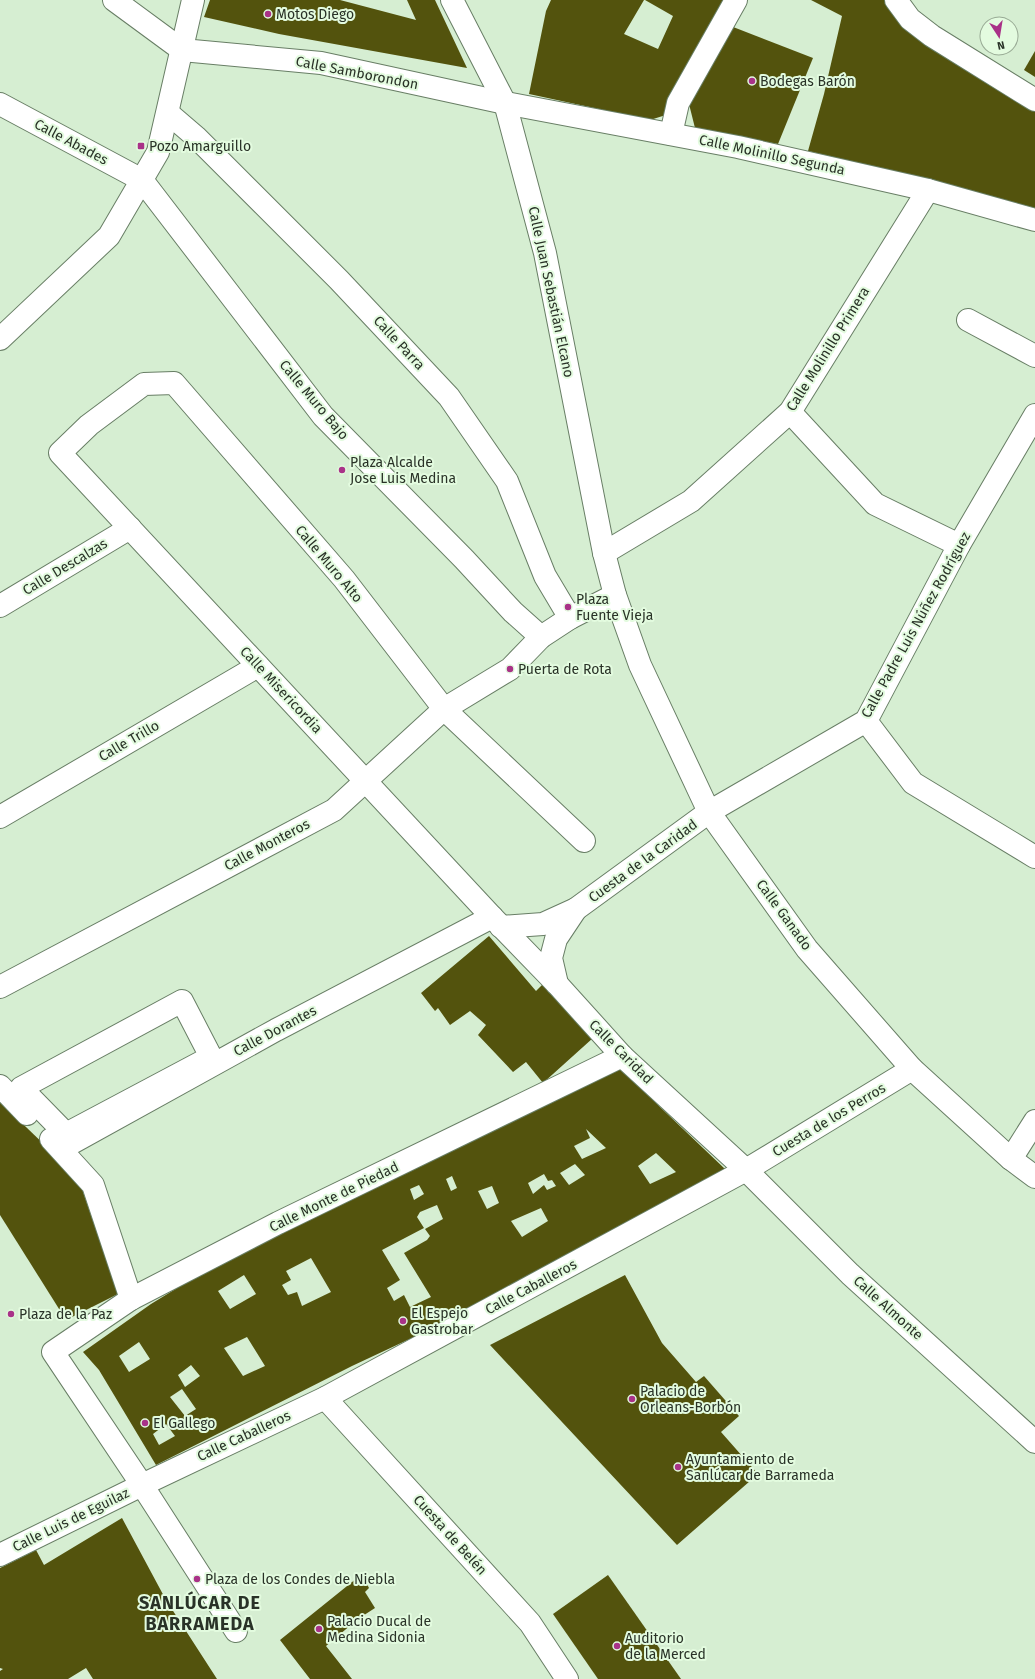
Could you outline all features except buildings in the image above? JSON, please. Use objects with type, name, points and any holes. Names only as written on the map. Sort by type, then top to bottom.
[{"type":"street","points":[[114,0],[182,50]]},
{"type":"street","points":[[0,339],[109,236],[158,152],[193,0]]},
{"type":"street","name":"Calle Juan Sebastián Elcano","points":[[452,0],[505,103],[544,253],[604,553],[616,595]]},
{"type":"street","points":[[671,134],[678,104],[736,0]]},
{"type":"street","points":[[896,0],[910,19],[932,36],[1035,100]]},
{"type":"street","name":"Calle Samborondon","points":[[182,50],[321,63],[505,103]]},
{"type":"street","name":"Calle Molinillo Segunda","points":[[505,103],[738,147],[928,190],[1035,220]]},
{"type":"street","name":"Calle Abades","points":[[0,104],[142,180]]},
{"type":"street","name":"Calle Parra","points":[[168,113],[196,137],[339,280],[449,397],[507,481],[545,576],[570,618]]},
{"type":"street","name":"Calle Muro Bajo","points":[[142,180],[323,416],[464,559],[513,612],[541,637]]},
{"type":"street","name":"Calle Molinillo Primera","points":[[604,553],[691,501],[790,412],[928,190]]},
{"type":"street","points":[[968,320],[1035,356]]},
{"type":"street","name":"Calle Muro Alto","points":[[60,453],[89,425],[144,384],[174,384],[344,579],[444,709],[584,841]]},
{"type":"street","points":[[790,412],[875,504],[959,545]]},
{"type":"street","name":"Calle Padre Luis Núñez Rodríguez","points":[[709,812],[866,721],[959,545],[1035,415]]},
{"type":"street","name":"Calle Misericordia","points":[[60,453],[496,922]]},
{"type":"street","name":"Calle Descalzas","points":[[0,606],[130,528]]},
{"type":"street","points":[[541,637],[570,618],[616,595]]},
{"type":"street","name":"Calle Ganado","points":[[616,595],[640,665],[709,812],[807,949],[912,1069],[1011,1159],[1035,1177]]},
{"type":"street","name":"Calle Monteros","points":[[0,987],[334,810],[444,709],[510,668],[541,637]]},
{"type":"street","name":"Calle Trillo","points":[[0,817],[258,666]]},
{"type":"street","points":[[866,721],[913,783],[1035,857]]},
{"type":"street","name":"Cuesta de la Caridad","points":[[496,922],[543,924],[576,909],[709,812]]},
{"type":"street","name":"Cuesta de la Caridad","points":[[557,984],[551,958],[556,939],[576,909]]},
{"type":"street","name":"Calle Caridad","points":[[496,922],[557,984],[622,1056],[746,1170]]},
{"type":"street","name":"Calle Dorantes","points":[[61,1149],[276,1030],[496,922]]},
{"type":"street","points":[[182,1001],[211,1057],[66,1134],[10,1087],[182,1001]]},
{"type":"street","name":"Calle Monte de Piedad","points":[[142,1484],[53,1352],[131,1299],[278,1223],[622,1056]]},
{"type":"street","name":"Cuesta de los Perros","points":[[746,1170],[912,1069]]},
{"type":"street","points":[[10,1087],[93,1185],[131,1299]]},
{"type":"street","points":[[1011,1159],[1035,1121]]},
{"type":"street","name":"Calle Caballeros","points":[[142,1484],[325,1398],[746,1170]]},
{"type":"street","name":"Calle Almonte","points":[[746,1170],[850,1274],[1035,1442]]},
{"type":"street","name":"Cuesta de Belén","points":[[325,1398],[530,1622],[568,1679]]},
{"type":"street","points":[[142,1484],[236,1631]]},
{"type":"street","name":"Calle Luis de Eguilaz","points":[[0,1555],[142,1484]]},
{"type":"place","name":"Motos Diego","points":[[268,14]]},
{"type":"place","name":"Bodegas Barón","points":[[752,81]]},
{"type":"place","name":"Pozo Amarguillo","points":[[141,146]]},
{"type":"place","name":"Plaza Alcalde Jose Luis Medina","points":[[342,470]]},
{"type":"place","name":"Plaza Fuente Vieja","points":[[568,607]]},
{"type":"place","name":"Puerta de Rota","points":[[510,669]]},
{"type":"place","name":"Plaza de la Paz","points":[[11,1314]]},
{"type":"place","name":"El Espejo Gastrobar","points":[[403,1321]]},
{"type":"place","name":"Palacio de Orleans-Borbón","points":[[632,1399]]},
{"type":"place","name":"El Gallego","points":[[145,1423]]},
{"type":"place","name":"Ayuntamiento de Sanlúcar de Barrameda","points":[[678,1467]]},
{"type":"place","name":"Plaza de los Condes de Niebla","points":[[197,1579]]},
{"type":"place","name":"Palacio Ducal de Medina Sidonia","points":[[319,1629]]},
{"type":"place","name":"Auditorio de la Merced","points":[[617,1646]]},
{"type":"district","name":"SANLÚCAR DE BARRAMEDA","points":[[200,1613]]}]
